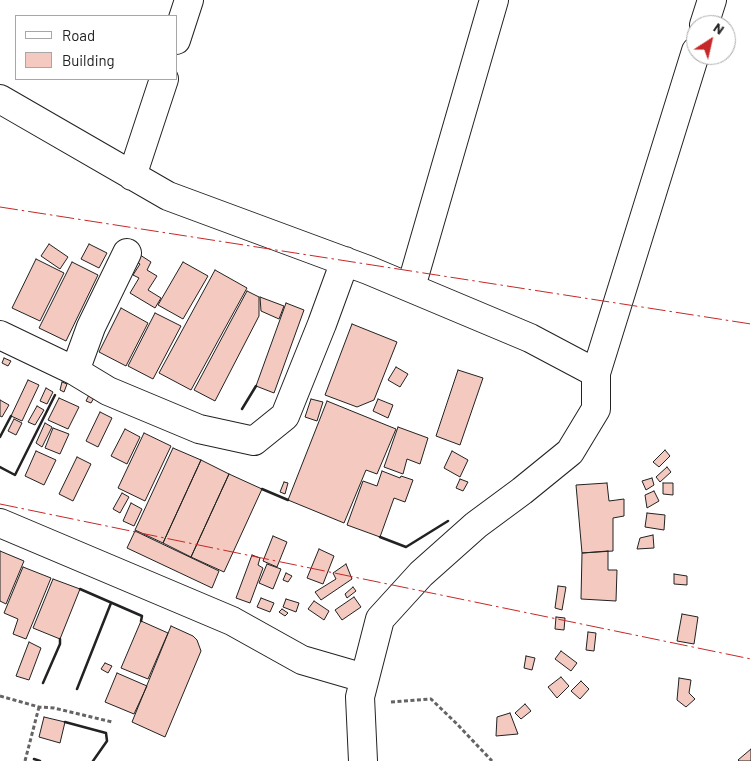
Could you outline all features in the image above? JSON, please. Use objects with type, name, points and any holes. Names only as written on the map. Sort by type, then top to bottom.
[{"type":"street","points":[[178,34],[189,0]]},
{"type":"street","points":[[411,288],[494,0]]},
{"type":"street","points":[[707,15],[712,0]]},
{"type":"street","points":[[362,761],[362,688],[380,619],[421,574],[476,525],[570,452],[596,409],[596,373],[692,65]]},
{"type":"street","points":[[132,176],[164,80]]},
{"type":"street","points":[[0,99],[168,196],[345,261],[411,288],[530,338],[596,373]]},
{"type":"street","points":[[75,371],[92,327],[127,253]]},
{"type":"street","points":[[0,336],[75,371],[108,391],[200,429],[254,441],[284,416],[322,324],[345,261]]},
{"type":"street","points":[[0,523],[232,621],[302,660],[362,688]]},
{"type":"path","points":[[362,688],[379,702],[431,699],[492,761]]},
{"type":"path","points":[[0,696],[112,722]]},
{"type":"path","points":[[24,761],[39,706]]},
{"type":"building","points":[[49,244],[68,257],[60,269],[41,256]]},
{"type":"building","points":[[89,244],[107,253],[99,268],[81,259]]},
{"type":"building","points":[[137,253],[151,262],[147,270],[157,276],[148,290],[161,298],[155,308],[130,293],[139,278],[133,275],[140,264],[133,260]]},
{"type":"building","points":[[36,259],[64,273],[40,321],[12,308]]},
{"type":"building","points":[[72,262],[98,275],[66,341],[39,328]]},
{"type":"building","points":[[183,262],[208,276],[183,319],[158,305]]},
{"type":"building","points":[[215,270],[247,288],[191,390],[159,373]]},
{"type":"building","points":[[247,291],[259,297],[259,316],[215,401],[194,390]]},
{"type":"building","points":[[260,297],[284,306],[279,319],[261,311]]},
{"type":"building","points":[[286,303],[304,310],[274,393],[256,386]]},
{"type":"building","points":[[121,308],[148,323],[126,366],[99,352]]},
{"type":"building","points":[[155,313],[181,326],[153,379],[128,366]]},
{"type":"building","points":[[352,324],[397,342],[374,400],[357,407],[325,395]]},
{"type":"building","points":[[4,358],[11,361],[8,366],[2,363]]},
{"type":"building","points":[[396,367],[408,374],[400,387],[388,380]]},
{"type":"building","points":[[458,370],[483,378],[460,445],[436,436]]},
{"type":"building","points":[[28,380],[39,385],[22,421],[11,416]]},
{"type":"building","points":[[62,382],[67,384],[64,392],[60,390]]},
{"type":"building","points":[[46,388],[53,392],[47,404],[40,401]]},
{"type":"building","points":[[90,393],[95,396],[91,403],[86,401]]},
{"type":"building","points":[[59,398],[79,407],[68,429],[48,420]]},
{"type":"building","points":[[311,399],[323,402],[317,421],[305,417]]},
{"type":"building","points":[[378,399],[393,405],[388,418],[373,411]]},
{"type":"building","points":[[0,400],[9,405],[2,417],[0,416]]},
{"type":"building","points":[[327,401],[396,429],[377,474],[366,470],[344,523],[288,500]]},
{"type":"building","points":[[37,406],[44,410],[35,425],[28,422]]},
{"type":"building","points":[[100,412],[112,418],[98,447],[86,441]]},
{"type":"building","points":[[14,419],[22,423],[16,435],[8,431]]},
{"type":"building","points":[[45,423],[52,427],[42,447],[36,443]]},
{"type":"building","points":[[398,427],[428,438],[420,464],[407,459],[403,474],[384,467]]},
{"type":"building","points":[[53,428],[69,434],[60,454],[45,448]]},
{"type":"building","points":[[125,429],[140,437],[127,464],[111,456]]},
{"type":"building","points":[[144,433],[171,446],[145,501],[118,488]]},
{"type":"building","points":[[173,448],[201,460],[163,543],[135,530]]},
{"type":"building","points":[[665,450],[670,456],[659,467],[653,462]]},
{"type":"building","points":[[36,451],[56,460],[44,485],[25,476]]},
{"type":"building","points":[[452,451],[468,460],[460,477],[444,468]]},
{"type":"building","points":[[77,457],[91,464],[73,501],[59,494]]},
{"type":"building","points":[[201,460],[229,474],[191,557],[163,543]]},
{"type":"building","points":[[667,467],[671,472],[660,482],[656,477]]},
{"type":"building","points":[[382,471],[400,478],[401,476],[413,480],[405,502],[394,498],[380,537],[347,525],[363,481],[377,486]]},
{"type":"building","points":[[229,474],[262,489],[224,572],[191,557]]},
{"type":"building","points":[[652,478],[654,485],[646,490],[642,481]]},
{"type":"building","points":[[460,479],[468,482],[463,491],[456,488]]},
{"type":"building","points":[[284,482],[288,483],[285,494],[280,492]]},
{"type":"building","points":[[607,483],[609,501],[624,499],[624,516],[613,518],[613,551],[582,553],[576,485]]},
{"type":"building","points":[[663,483],[673,483],[673,495],[663,494]]},
{"type":"building","points":[[654,491],[659,501],[647,508],[645,495]]},
{"type":"building","points":[[122,493],[129,497],[120,513],[113,509]]},
{"type":"building","points":[[131,503],[142,509],[134,526],[123,521]]},
{"type":"building","points":[[647,513],[665,515],[664,530],[645,527]]},
{"type":"building","points":[[135,531],[219,571],[212,588],[127,548]]},
{"type":"building","points":[[653,535],[654,548],[637,549],[640,538]]},
{"type":"building","points":[[273,536],[287,542],[277,567],[263,561]]},
{"type":"building","points":[[319,549],[334,556],[323,584],[307,578]]},
{"type":"building","points":[[0,551],[24,561],[6,604],[0,601]]},
{"type":"building","points":[[608,551],[608,570],[617,570],[616,601],[581,599],[582,553]]},
{"type":"building","points":[[252,555],[260,558],[258,565],[263,568],[250,603],[236,598]]},
{"type":"building","points":[[267,564],[281,569],[273,589],[259,583]]},
{"type":"building","points":[[346,564],[352,579],[321,600],[315,592],[336,579],[333,573]]},
{"type":"building","points":[[23,567],[51,578],[26,639],[13,634],[18,619],[4,613]]},
{"type":"building","points":[[286,573],[292,576],[288,582],[283,580]]},
{"type":"building","points":[[674,574],[687,576],[687,585],[674,584]]},
{"type":"building","points":[[53,579],[80,589],[60,639],[33,628]]},
{"type":"building","points":[[558,586],[566,587],[562,610],[555,608]]},
{"type":"building","points":[[353,587],[356,591],[347,598],[345,594]]},
{"type":"building","points":[[354,597],[361,607],[342,620],[335,610]]},
{"type":"building","points":[[261,598],[274,603],[270,612],[257,607]]},
{"type":"building","points":[[286,599],[299,603],[296,612],[283,607]]},
{"type":"building","points":[[314,601],[329,611],[324,620],[308,609]]},
{"type":"building","points":[[282,609],[288,613],[285,616],[279,612]]},
{"type":"building","points":[[682,614],[698,617],[694,644],[677,641]]},
{"type":"building","points":[[556,617],[565,618],[564,630],[555,629]]},
{"type":"building","points":[[141,621],[168,633],[148,679],[121,668]]},
{"type":"building","points":[[171,626],[193,636],[197,640],[201,651],[165,737],[132,722]]},
{"type":"building","points":[[588,632],[596,633],[594,651],[586,650]]},
{"type":"building","points":[[29,642],[41,648],[29,680],[16,676]]},
{"type":"building","points":[[561,651],[577,663],[571,671],[555,659]]},
{"type":"building","points":[[526,656],[535,658],[532,670],[524,668]]},
{"type":"building","points":[[105,663],[112,666],[108,673],[101,669]]},
{"type":"building","points":[[117,673],[147,686],[134,714],[105,702]]},
{"type":"building","points":[[561,677],[569,686],[557,698],[548,687]]},
{"type":"building","points":[[679,678],[691,680],[689,693],[695,699],[686,707],[677,700]]},
{"type":"building","points":[[581,681],[589,689],[580,699],[571,691]]},
{"type":"building","points":[[525,704],[531,711],[521,719],[515,713]]},
{"type":"building","points":[[510,713],[518,734],[496,736],[497,717]]},
{"type":"building","points":[[44,717],[65,722],[60,743],[39,737]]},
{"type":"building","points":[[751,749],[751,761],[738,760]]},
{"type":"wall","points":[[242,409],[256,386]]},
{"type":"wall","points":[[0,467],[15,475],[55,395]]},
{"type":"wall","points":[[0,437],[11,416]]},
{"type":"wall","points":[[262,489],[288,500]]},
{"type":"wall","points":[[380,537],[406,547],[448,521]]},
{"type":"wall","points":[[80,589],[142,616],[141,621]]},
{"type":"wall","points":[[77,689],[111,603]]},
{"type":"wall","points":[[43,683],[60,644],[60,639]]},
{"type":"wall","points":[[65,722],[106,733],[107,741],[93,761]]},
{"type":"wall","points":[[34,759],[40,761]]},
{"type":"power","points":[[0,207],[751,324]]},
{"type":"power","points":[[0,504],[751,659]]}]
